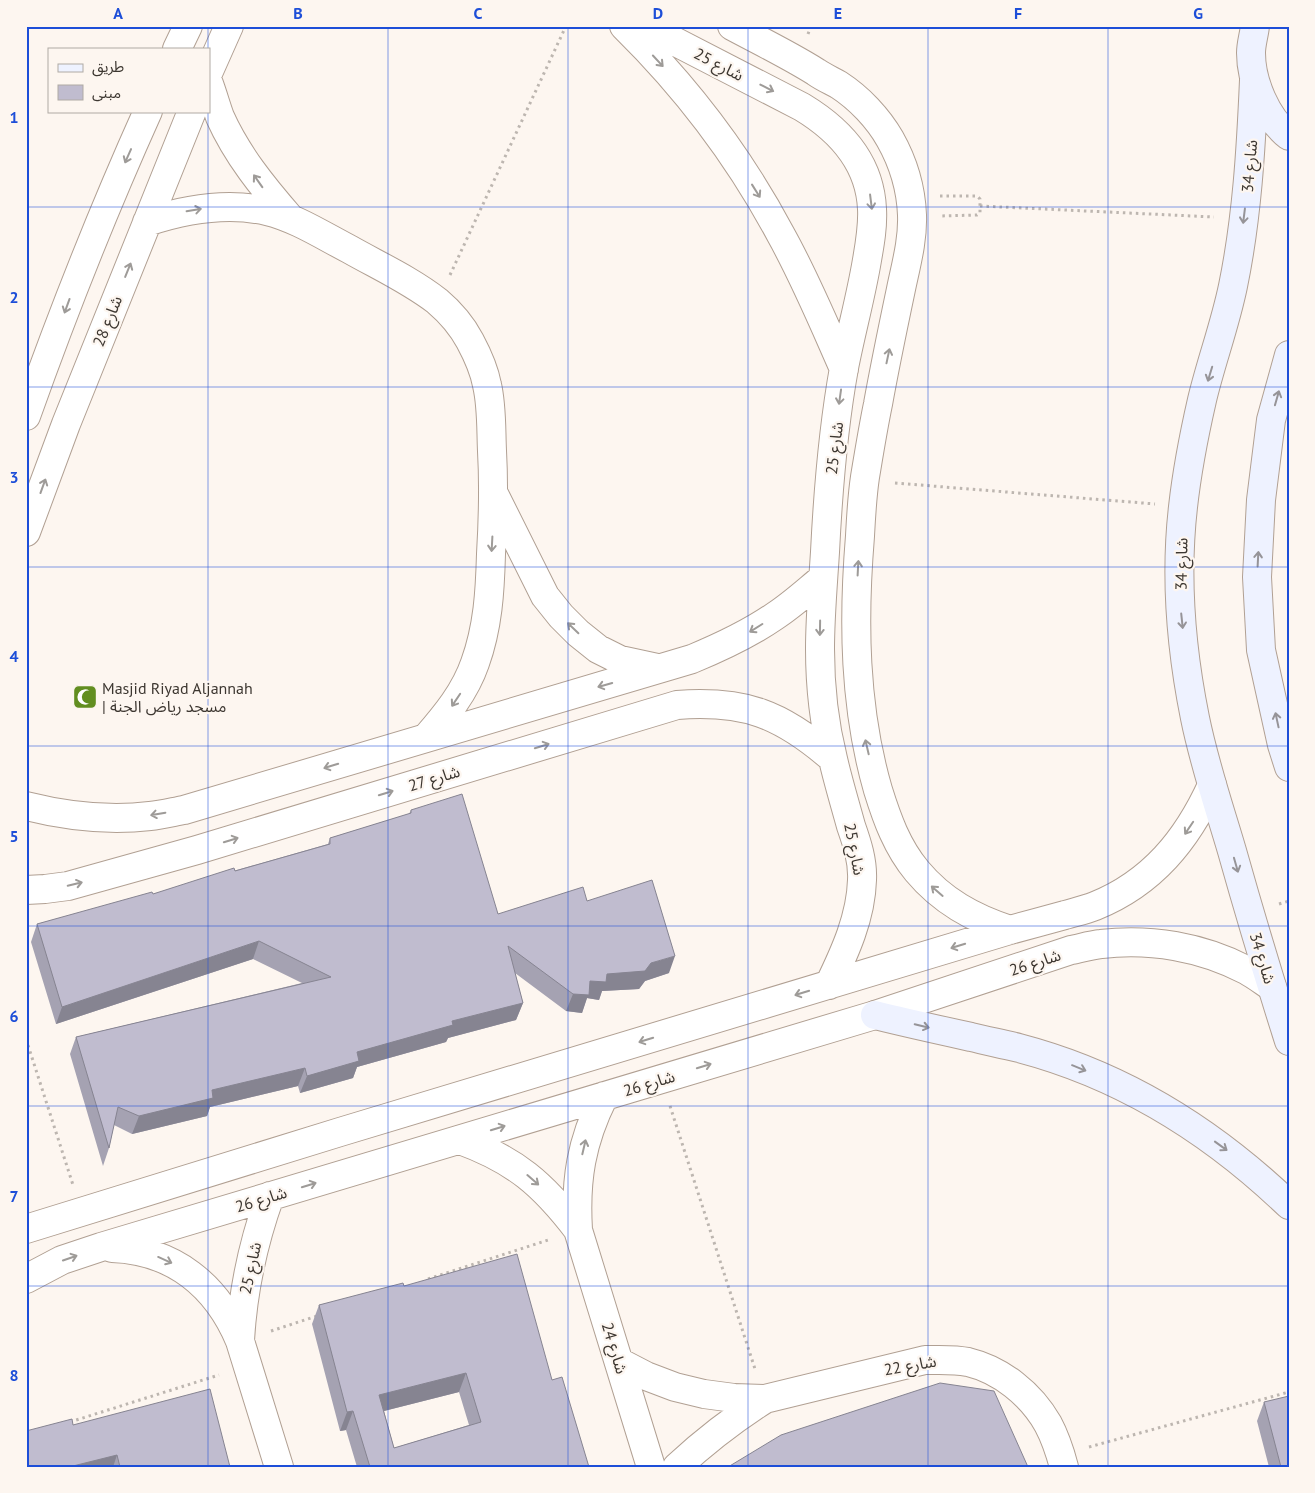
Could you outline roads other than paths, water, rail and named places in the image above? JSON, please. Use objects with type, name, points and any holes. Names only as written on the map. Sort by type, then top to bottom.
[{"type":"street","points":[[177,48],[188,26]]},
{"type":"street","points":[[210,69],[229,26]]},
{"type":"street","points":[[624,26],[700,111],[730,151],[757,192],[804,279],[844,369]]},
{"type":"street","name":"شارع 25","points":[[645,26],[821,118],[837,132],[854,156],[862,168],[869,189],[872,209],[872,232],[844,369],[832,457],[820,614],[822,686],[832,758],[859,853],[862,880],[859,907],[852,933],[829,985]]},
{"type":"street","name":"شارع 25","points":[[732,26],[766,36],[859,101],[876,118],[890,138],[908,183],[911,206],[910,249],[864,480],[856,603],[860,702],[865,738],[880,794],[888,822],[900,847],[916,870],[929,884],[958,908],[983,921],[1010,930]]},
{"type":"street","points":[[1237,26],[1251,53]]},
{"type":"street","points":[[1255,26],[1251,53],[1254,80],[1266,107],[1283,131],[1289,136]]},
{"type":"street","name":"شارع 34","points":[[1254,80],[1252,140],[1244,218],[1233,285],[1202,399],[1183,507],[1180,556],[1180,609],[1195,719],[1212,785],[1289,1040]]},
{"type":"street","points":[[210,87],[220,116],[239,153],[263,187],[290,218]]},
{"type":"street","points":[[66,424],[28,412],[73,288],[148,112]]},
{"type":"street","name":"شارع 28","points":[[26,532],[66,424],[192,112]]},
{"type":"street","points":[[147,222],[170,214],[218,207],[267,211],[290,218],[408,281],[438,302],[455,319],[469,339],[480,361],[487,384],[491,409],[494,495],[489,600],[483,636],[475,664],[462,691],[445,716],[426,738]]},
{"type":"street","points":[[864,274],[903,281]]},
{"type":"street","points":[[1289,355],[1271,420],[1261,500],[1257,577],[1261,650],[1282,745],[1289,767]]},
{"type":"street","points":[[494,495],[545,596],[560,616],[578,634],[598,649],[620,660],[663,668]]},
{"type":"street","points":[[26,806],[81,817],[115,818],[150,816],[184,810],[700,656],[749,632],[775,616],[823,578]]},
{"type":"street","points":[[663,668],[677,705]]},
{"type":"street","name":"شارع 27","points":[[26,890],[68,886],[198,850],[677,705],[705,703],[733,706],[761,713],[787,724],[811,739],[832,758]]},
{"type":"street","points":[[26,1228],[1010,930],[1094,907],[1122,894],[1148,875],[1168,856],[1186,834],[1201,811],[1212,785]]},
{"type":"street","points":[[845,803],[880,794]]},
{"type":"street","points":[[184,810],[198,850]]},
{"type":"street","points":[[1063,915],[1071,950]]},
{"type":"street","name":"شارع 26","points":[[26,1279],[62,1260],[101,1247],[875,1015],[1071,950],[1101,944],[1131,942],[1161,944],[1190,949],[1219,958],[1246,971],[1272,987]]},
{"type":"street","points":[[875,1015],[1020,1048],[1066,1063],[1110,1081],[1154,1103],[1195,1128],[1234,1156],[1289,1205]]},
{"type":"street","name":"شارع 24","points":[[604,1096],[594,1116],[581,1161],[577,1184],[578,1230],[651,1467]]},
{"type":"street","points":[[340,1132],[354,1171]]},
{"type":"street","name":"شارع 24","points":[[460,1140],[484,1148],[527,1175],[546,1191],[578,1230]]},
{"type":"street","name":"شارع 25","points":[[244,1354],[242,1312],[248,1273],[260,1224],[270,1196]]},
{"type":"street","name":"شارع 25","points":[[101,1247],[124,1248],[147,1253],[169,1261],[190,1273],[206,1287],[220,1304],[232,1322],[244,1354],[279,1467]]},
{"type":"street","name":"شارع 22","points":[[677,1467],[718,1430],[765,1400],[926,1360],[968,1362],[1006,1379],[1022,1391],[1037,1407],[1048,1424],[1062,1461]]},
{"type":"street","name":"شارع 22","points":[[619,1362],[646,1376],[682,1389],[734,1398],[765,1400]]},
{"type":"place","name":"Masjid Riyad Aljannah | مسجد رياض الجنة","points":[[85,697]]}]
